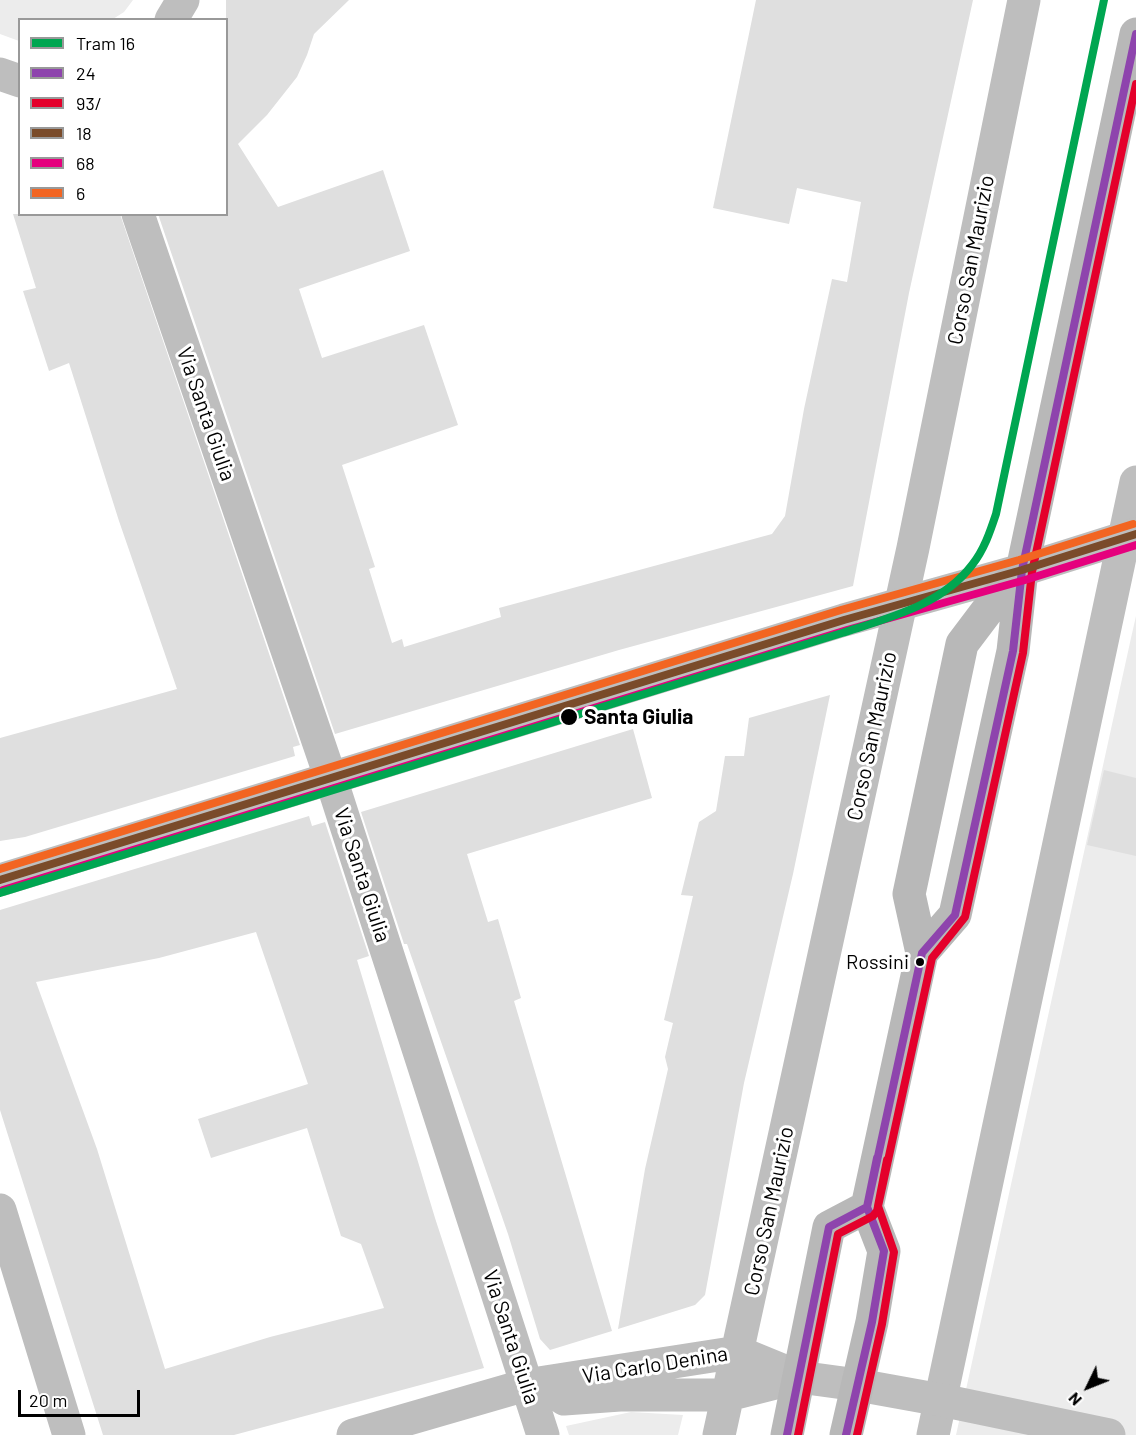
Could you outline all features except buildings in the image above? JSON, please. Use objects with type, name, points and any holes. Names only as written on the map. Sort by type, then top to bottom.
[{"type":"main road","points":[[922,953],[955,915],[1014,651],[1022,570],[1136,34]]},
{"type":"main road","points":[[846,1435],[872,1322],[884,1251],[867,1207],[922,953],[909,894],[962,644],[1005,587],[1022,570]]},
{"type":"main road","points":[[787,1435],[829,1227],[867,1207]]},
{"type":"street","points":[[172,18],[183,0]]},
{"type":"street","name":"Corso San Maurizio","points":[[719,1435],[901,603],[1024,0]]},
{"type":"street","points":[[0,75],[18,80]]},
{"type":"street","name":"Via Santa Giulia","points":[[139,216],[331,778],[534,1409]]},
{"type":"street","points":[[933,1435],[951,1344],[1130,536],[1136,482]]},
{"type":"street","points":[[0,880],[901,603],[1022,570],[1130,536]]},
{"type":"street","points":[[0,1210],[69,1435]]},
{"type":"street","name":"Via Carlo Denina","points":[[353,1435],[534,1409],[738,1352],[799,1377]]},
{"type":"street","points":[[799,1377],[941,1400],[1109,1435]]},
{"type":"street","name":"Via Carlo Denina","points":[[534,1409],[576,1397],[728,1395],[799,1377]]},
{"type":"shaded area","points":[[0,0],[133,0],[124,12],[115,18],[18,18],[18,41],[0,34]]},
{"type":"shaded area","points":[[1136,616],[1136,1435],[956,1435],[1131,638]]},
{"type":"shaded area","points":[[631,1412],[683,1415],[678,1435],[569,1435],[566,1426]]},
{"type":"tram line","name":"16","points":[[0,893],[878,622],[930,600],[960,579],[972,565],[986,541],[996,514],[1104,0]]},
{"type":"transit line","name":"24","points":[[787,1435],[829,1227],[867,1207],[922,953],[955,915],[1013,651],[1022,570],[1136,34]]},
{"type":"transit line","name":"93/","points":[[798,1435],[838,1234],[873,1216],[877,1211],[932,958],[965,917],[1023,653],[1032,572],[1136,84]]},
{"type":"transit line","name":"6","points":[[0,869],[841,610],[1019,560],[1133,524]]},
{"type":"transit line","name":"18","points":[[0,880],[844,620],[1022,570],[1136,534]]},
{"type":"transit line","name":"68","points":[[3,890],[847,630],[1025,580],[1136,545]]},
{"type":"transit line","name":"24","points":[[846,1435],[872,1322],[884,1251],[867,1207],[877,1158]]},
{"type":"transit line","name":"93/","points":[[857,1435],[882,1324],[894,1252],[878,1206],[887,1160]]},
{"type":"place","name":"Santa Giulia","points":[[569,717]]},
{"type":"place","name":"Rossini","points":[[920,962]]}]
